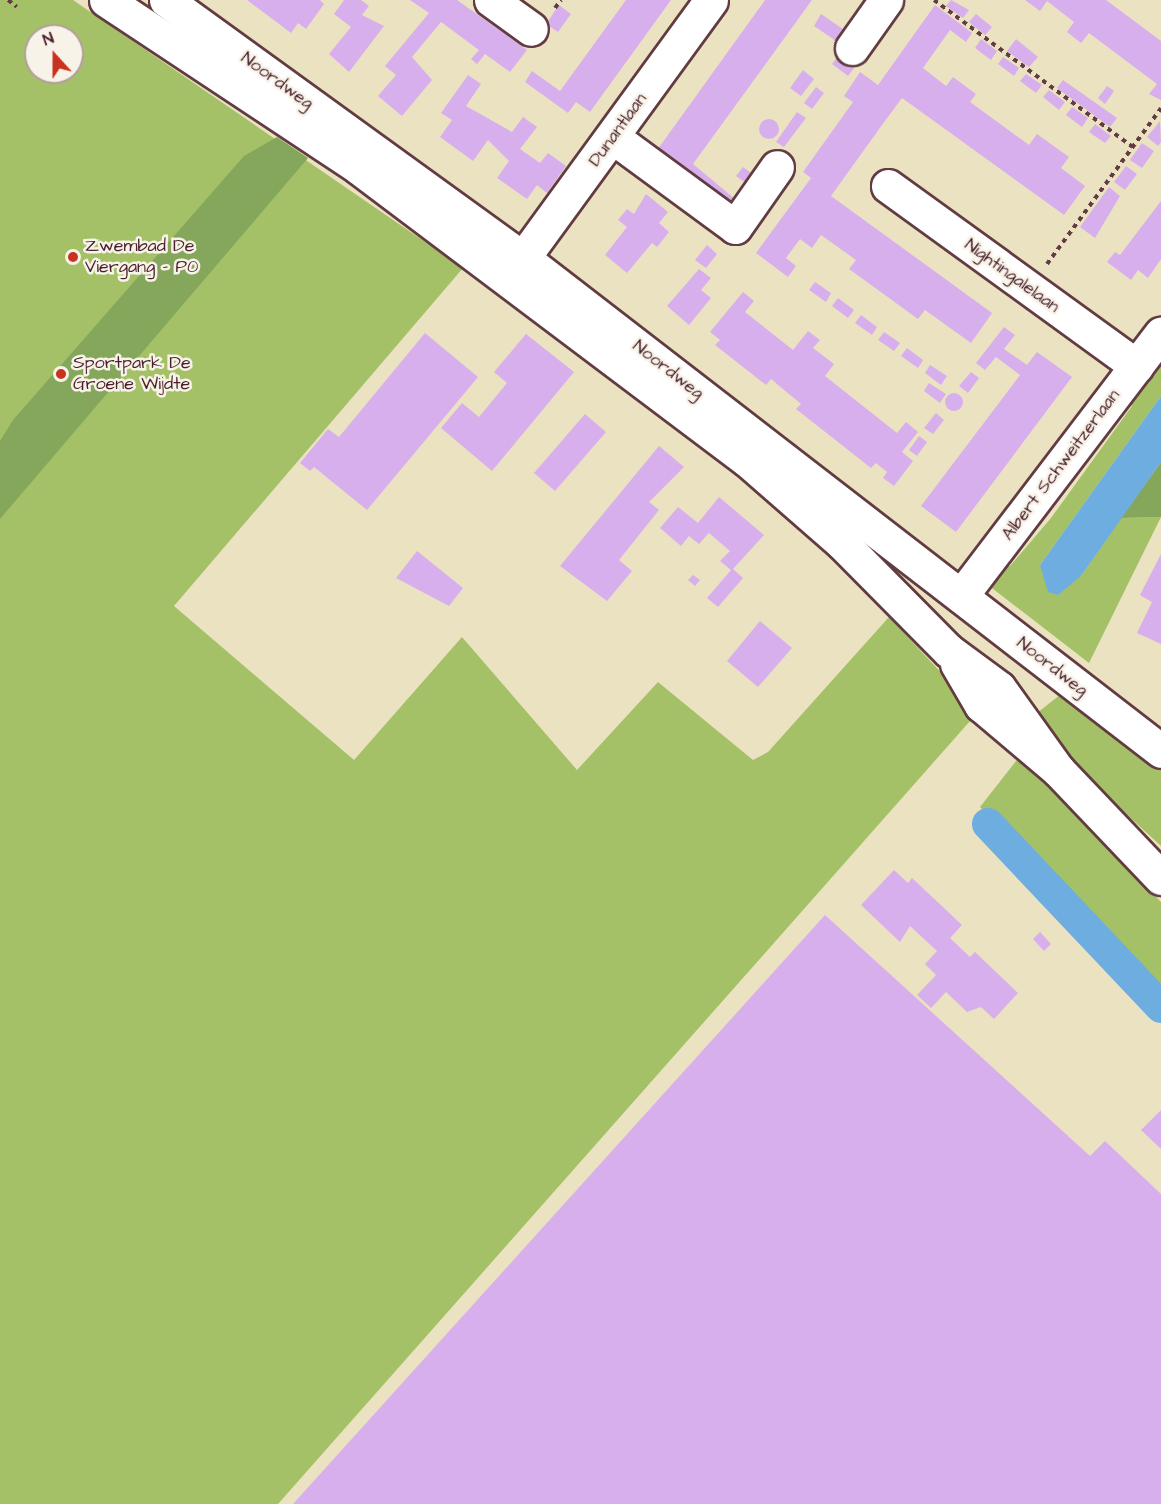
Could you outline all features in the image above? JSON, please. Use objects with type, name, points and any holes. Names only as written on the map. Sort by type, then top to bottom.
[{"type":"street","name":"Noordweg","points":[[106,0],[358,167]]},
{"type":"street","name":"Noordweg","points":[[142,0],[358,167],[747,460],[841,542],[949,651],[1010,699],[1058,770],[1161,878]]},
{"type":"street","name":"Noordweg","points":[[166,0],[523,258],[1161,751]]},
{"type":"street","points":[[491,0],[531,29]]},
{"type":"street","name":"Dunantlaan","points":[[523,258],[614,138],[711,0]]},
{"type":"street","points":[[852,48],[886,0]]},
{"type":"street","points":[[614,138],[735,227],[777,167]]},
{"type":"street","name":"Nightingalelaan","points":[[888,186],[1137,366]]},
{"type":"street","name":"Albert Schweitzerlaan","points":[[961,596],[1161,333]]},
{"type":"path","points":[[8,0],[17,7]]},
{"type":"path","points":[[934,0],[1133,147]]},
{"type":"path","points":[[1029,288],[1161,108]]},
{"type":"green space","points":[[0,0],[73,0],[463,268],[174,606],[354,760],[462,637],[577,770],[658,682],[753,760],[768,752],[889,617],[978,712],[278,1504],[0,1504]]},
{"type":"green space","points":[[277,137],[308,158],[0,519],[0,441],[13,420],[244,156]]},
{"type":"green space","points":[[1152,363],[1161,365],[1161,396],[1040,565],[1081,576],[1121,518],[1161,517],[1089,663],[988,585],[1002,564],[1010,566],[1051,518],[1132,406],[1124,400]]},
{"type":"green space","points":[[1161,462],[1161,517],[1121,518]]},
{"type":"green space","points":[[1065,691],[1161,766],[1161,846],[1074,766],[1037,713]]},
{"type":"green space","points":[[1020,756],[1161,902],[1161,994],[980,807]]},
{"type":"water","points":[[1161,396],[1161,462],[1081,576],[1058,595],[1048,592],[1040,565]]},
{"type":"building","points":[[247,0],[320,0],[324,4],[306,29],[298,23],[291,33]]},
{"type":"building","points":[[344,0],[361,0],[369,6],[362,15],[384,26],[349,72],[329,54],[351,27],[334,14]]},
{"type":"building","points":[[410,0],[457,0],[527,50],[510,72],[485,54],[477,64],[471,59],[479,50],[441,22],[412,57],[432,80],[402,116],[378,96],[396,75],[385,66],[429,13]]},
{"type":"building","points":[[626,0],[671,0],[590,112],[576,102],[568,113],[525,82],[532,71],[560,91]]},
{"type":"building","points":[[765,0],[812,0],[693,164],[735,199],[727,210],[655,153]]},
{"type":"building","points":[[951,0],[969,10],[963,18],[946,6]]},
{"type":"building","points":[[1025,0],[1106,0],[1161,41],[1161,100],[1149,94],[1157,84],[1089,33],[1081,43],[1067,32],[1074,22],[1047,1],[1040,11]]},
{"type":"building","points":[[559,5],[571,14],[558,32],[546,24]]},
{"type":"building","points":[[935,5],[972,33],[966,42],[950,30],[923,68],[946,86],[953,77],[976,94],[970,102],[1029,145],[1037,134],[1069,157],[1061,168],[1085,186],[1064,215],[902,98],[882,125],[831,196],[992,313],[971,343],[925,310],[918,319],[849,269],[856,260],[821,235],[812,248],[800,239],[786,258],[796,266],[788,277],[756,253],[811,178],[803,172],[853,102],[844,96],[860,72],[878,85]]},
{"type":"building","points":[[821,14],[853,36],[845,47],[814,26]]},
{"type":"building","points":[[976,14],[992,27],[985,35],[969,22]]},
{"type":"building","points":[[981,39],[997,51],[991,60],[975,48]]},
{"type":"building","points":[[1016,39],[1038,57],[1029,67],[1007,51]]},
{"type":"building","points":[[838,56],[854,68],[848,76],[832,64]]},
{"type":"building","points":[[1003,57],[1019,68],[1014,76],[998,64]]},
{"type":"building","points":[[803,70],[814,79],[801,96],[790,88]]},
{"type":"building","points":[[1026,74],[1042,85],[1036,93],[1020,81]]},
{"type":"building","points":[[468,75],[481,84],[466,106],[512,132],[523,117],[537,127],[520,149],[540,163],[548,153],[566,166],[547,193],[537,185],[527,199],[497,178],[509,161],[488,140],[473,161],[440,137],[452,120],[441,113]]},
{"type":"building","points":[[1063,80],[1117,118],[1110,127],[1057,88]]},
{"type":"building","points":[[1107,86],[1114,91],[1105,104],[1098,98]]},
{"type":"building","points":[[816,87],[824,93],[812,109],[804,103]]},
{"type":"building","points":[[1049,90],[1065,102],[1059,110],[1043,97]]},
{"type":"building","points":[[1072,107],[1088,118],[1082,127],[1066,115]]},
{"type":"building","points":[[797,112],[806,118],[784,147],[776,142]]},
{"type":"building","points":[[769,119],[776,122],[779,129],[776,136],[769,139],[762,136],[759,129],[762,122]]},
{"type":"building","points":[[1160,121],[1161,142],[1158,146],[1147,137]]},
{"type":"building","points":[[1095,124],[1111,136],[1105,143],[1089,132]]},
{"type":"building","points":[[1142,143],[1154,151],[1142,168],[1130,160]]},
{"type":"building","points":[[1126,166],[1137,174],[1125,190],[1114,182]]},
{"type":"building","points":[[743,167],[753,174],[746,183],[736,176]]},
{"type":"building","points":[[1109,187],[1120,196],[1095,238],[1080,227]]},
{"type":"building","points":[[646,194],[668,212],[659,223],[669,232],[657,247],[652,243],[627,273],[605,255],[627,227],[618,220],[627,209],[634,214]]},
{"type":"building","points":[[1161,201],[1161,259],[1148,278],[1138,270],[1131,280],[1107,262],[1115,252],[1120,255]]},
{"type":"building","points":[[707,245],[717,254],[706,268],[695,260]]},
{"type":"building","points":[[699,269],[711,278],[701,290],[711,298],[689,325],[667,306]]},
{"type":"building","points":[[815,282],[831,293],[826,302],[809,290]]},
{"type":"building","points":[[743,292],[754,301],[745,312],[793,350],[808,331],[820,340],[813,348],[834,364],[825,376],[897,433],[906,422],[918,432],[902,452],[913,461],[894,486],[883,478],[887,472],[876,463],[871,468],[796,409],[801,404],[771,379],[766,385],[715,345],[720,340],[710,332]]},
{"type":"building","points":[[838,298],[854,310],[848,318],[832,306]]},
{"type":"building","points":[[861,315],[877,327],[872,335],[855,323]]},
{"type":"building","points":[[1004,327],[1015,335],[1004,349],[1027,365],[1037,352],[1072,377],[956,532],[921,506],[1020,375],[996,357],[985,370],[976,363]]},
{"type":"building","points":[[884,332],[900,343],[894,351],[878,340]]},
{"type":"building","points":[[425,333],[478,377],[367,510],[314,467],[310,471],[300,463],[328,429],[339,437]]},
{"type":"building","points":[[526,334],[574,372],[492,471],[441,428],[462,403],[479,417],[507,383],[494,372]]},
{"type":"building","points":[[907,348],[923,360],[918,368],[901,356]]},
{"type":"building","points":[[930,365],[947,376],[941,385],[925,373]]},
{"type":"building","points":[[971,372],[979,378],[968,393],[959,386]]},
{"type":"building","points":[[929,383],[946,394],[940,403],[924,391]]},
{"type":"building","points":[[954,393],[960,396],[963,402],[960,408],[954,411],[948,408],[945,402],[948,396]]},
{"type":"building","points":[[936,413],[944,420],[933,434],[924,428]]},
{"type":"building","points":[[585,414],[606,432],[555,491],[534,473]]},
{"type":"building","points":[[919,436],[927,442],[917,456],[909,450]]},
{"type":"building","points":[[659,446],[684,467],[649,502],[659,510],[619,560],[632,571],[607,601],[560,566]]},
{"type":"building","points":[[719,497],[764,535],[733,569],[743,578],[718,607],[707,598],[731,570],[720,561],[730,551],[709,533],[699,544],[689,536],[681,546],[660,528],[678,507],[698,523]]},
{"type":"building","points":[[417,551],[463,588],[449,606],[396,578]]},
{"type":"building","points":[[1161,554],[1161,644],[1137,633],[1152,602],[1140,595]]},
{"type":"building","points":[[693,575],[700,580],[695,586],[688,580]]},
{"type":"building","points":[[760,621],[792,648],[758,687],[727,661]]},
{"type":"building","points":[[894,870],[908,883],[912,878],[962,925],[950,938],[970,957],[975,952],[1018,993],[994,1019],[981,1007],[967,1012],[946,992],[931,1008],[917,995],[936,975],[925,964],[937,951],[910,926],[900,942],[861,905]]},
{"type":"building","points":[[825,915],[1090,1156],[1105,1141],[1161,1194],[1161,1504],[293,1504]]},
{"type":"building","points":[[1040,932],[1051,944],[1044,951],[1033,939]]},
{"type":"building","points":[[1161,1110],[1161,1149],[1141,1130]]},
{"type":"waterway","points":[[988,824],[1161,1007]]},
{"type":"place","name":"Zwembad De Viergang - P0","points":[[73,257]]},
{"type":"place","name":"Sportpark De Groene Wijdte","points":[[61,374]]}]
